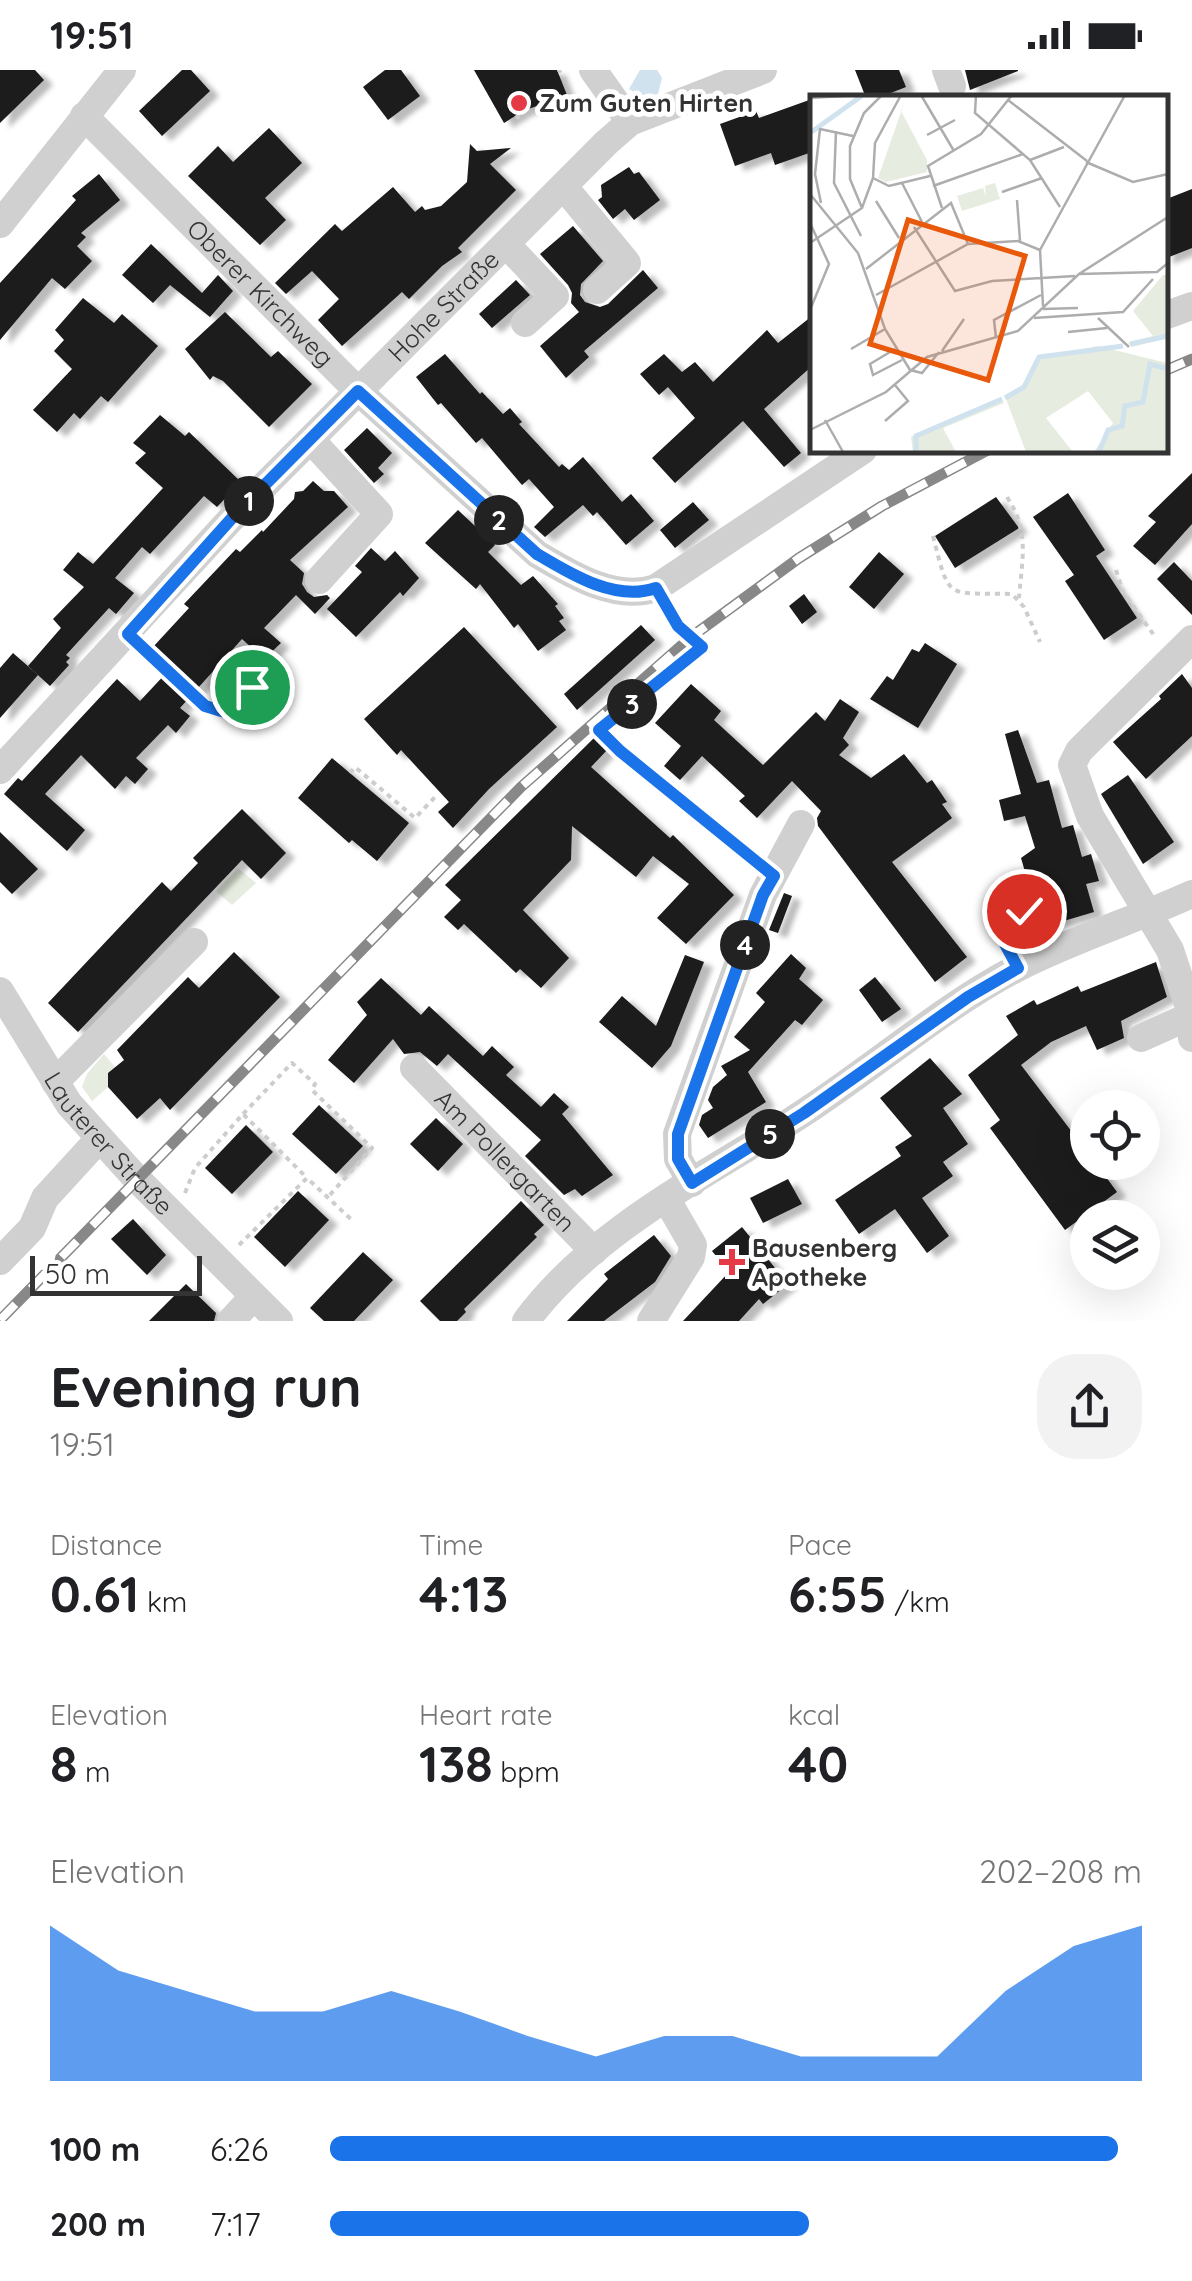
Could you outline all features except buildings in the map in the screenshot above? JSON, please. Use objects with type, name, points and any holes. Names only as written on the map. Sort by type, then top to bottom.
[{"type":"street","points":[[0,224],[122,70]]},
{"type":"street","points":[[593,70],[630,122]]},
{"type":"street","name":"Hohe Straße","points":[[0,770],[232,518],[630,122],[763,70]]},
{"type":"street","name":"Oberer Kirchweg","points":[[84,116],[358,391],[537,554],[608,588],[647,592]]},
{"type":"street","points":[[564,187],[627,264],[596,290]]},
{"type":"street","points":[[506,244],[555,296],[525,323]]},
{"type":"street","points":[[1167,315],[1192,306]]},
{"type":"street","points":[[312,440],[379,514],[319,580]]},
{"type":"street","points":[[647,592],[859,452]]},
{"type":"street","points":[[1141,1038],[1191,1023],[1181,945],[1149,914],[1090,816],[1072,765],[1079,751],[1182,649]]},
{"type":"street","points":[[692,1183],[678,1159],[678,1134],[763,895],[802,824]]},
{"type":"street","points":[[526,1321],[562,1279],[594,1252],[692,1183],[804,1113],[968,997],[1057,950],[1192,894]]},
{"type":"street","points":[[54,1082],[194,942]]},
{"type":"street","name":"Lauterer Straße","points":[[0,991],[54,1082],[99,1139],[279,1321]]},
{"type":"street","name":"Am Pollergarten","points":[[414,1068],[594,1252]]},
{"type":"street","points":[[0,1261],[32,1228],[45,1198],[99,1139]]},
{"type":"street","points":[[652,1321],[691,1257],[693,1245],[667,1200]]},
{"type":"street","points":[[230,1321],[252,1297]]},
{"type":"path","points":[[516,115],[522,122]]},
{"type":"path","points":[[1007,497],[1024,534],[1018,601]]},
{"type":"path","points":[[933,536],[945,584],[954,592],[1012,594],[1040,642]]},
{"type":"path","points":[[1116,570],[1123,592],[1182,649]]},
{"type":"path","points":[[647,592],[702,647],[599,730],[774,876]]},
{"type":"path","points":[[678,626],[690,631]]},
{"type":"path","points":[[128,634],[205,706],[228,713],[252,687],[247,668],[236,658]]},
{"type":"path","points":[[350,773],[355,767],[415,818],[435,797]]},
{"type":"path","points":[[1018,968],[1003,937],[1004,927],[1024,911],[1032,913],[1057,950]]},
{"type":"path","points":[[170,1212],[190,1186],[195,1168],[292,1063],[315,1084],[312,1090],[372,1148],[328,1197]]},
{"type":"path","points":[[243,1114],[354,1222]]},
{"type":"path","points":[[221,1264],[308,1178]]},
{"type":"shaded area","points":[[238,868],[256,883],[232,905],[216,891]]},
{"type":"shaded area","points":[[1024,911],[1032,913],[1044,927],[1005,944],[1006,922]]},
{"type":"shaded area","points":[[104,1054],[115,1067],[108,1073],[108,1087],[92,1101],[82,1087],[87,1074]]},
{"type":"water","points":[[640,70],[657,70],[662,78],[658,94],[643,97],[629,89]]},
{"type":"railway","points":[[1167,370],[1192,359]]},
{"type":"railway","points":[[0,1320],[521,787],[691,637],[799,558],[882,506],[984,452]]},
{"type":"place","name":"Zum Guten Hirten","points":[[519,103]]},
{"type":"place","name":"Bausenberg Apotheke","points":[[732,1262]]},
{"type":"route","points":[[252,687],[228,713],[205,706],[128,634],[232,518],[358,391],[537,554],[608,588],[638,594],[656,588],[678,626],[702,647],[599,730],[774,876],[763,895],[678,1134],[678,1159],[692,1183],[804,1113],[968,997],[1018,968],[1005,944],[1004,927],[1024,911]]}]
